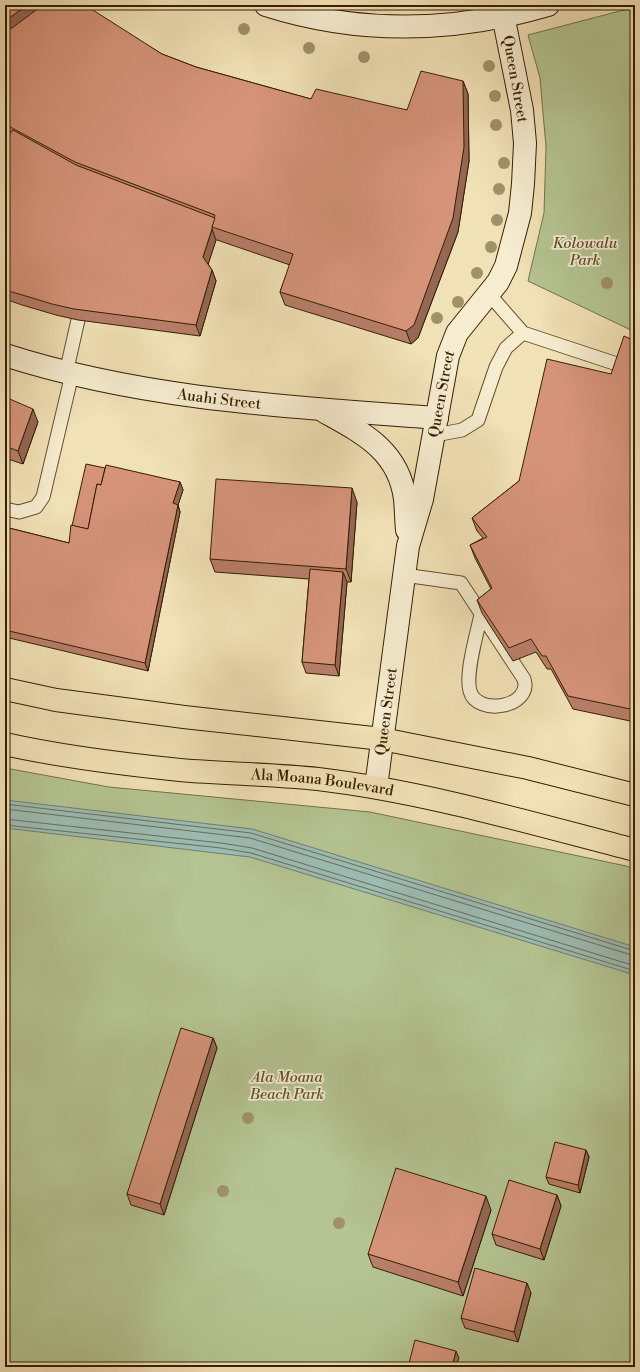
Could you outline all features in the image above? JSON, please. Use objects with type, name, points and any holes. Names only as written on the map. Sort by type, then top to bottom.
[{"type":"main road","points":[[5,689],[79,703],[184,717],[382,739],[528,768],[635,795]]},
{"type":"main road","name":"Ala Moana Boulevard","points":[[5,744],[45,753],[180,770],[318,779],[376,787],[491,812],[635,850]]},
{"type":"street","name":"Queen Street","points":[[266,5],[291,13],[351,24],[416,28],[471,22],[502,11],[548,5]]},
{"type":"street","name":"Queen Street","points":[[376,787],[408,546],[422,500],[448,356],[457,333],[498,282],[506,266],[520,213],[525,143],[522,110],[502,11]]},
{"type":"street","name":"Auahi Street","points":[[5,355],[69,373],[124,386],[188,397],[319,409],[436,427]]},
{"type":"street","points":[[319,409],[366,435],[385,452],[395,468],[404,493],[408,546]]},
{"type":"lane","points":[[489,294],[523,333],[623,366]]},
{"type":"lane","points":[[5,509],[18,512],[36,507],[43,497],[69,373],[78,320]]},
{"type":"lane","points":[[436,427],[462,430],[478,420],[496,368],[506,348],[523,333]]},
{"type":"lane","points":[[404,575],[461,583],[524,679],[526,685],[524,694],[507,705],[497,706],[483,704],[474,699],[470,691],[469,680],[481,615]]},
{"type":"green space","name":"Kolowalu Park","points":[[635,7],[635,332],[528,281],[544,213],[546,147],[540,78],[528,35]]},
{"type":"green space","name":"Ala Moana Beach Park","points":[[5,768],[109,787],[370,812],[635,869],[635,1367],[5,1367]]},
{"type":"water","points":[[5,800],[252,829],[635,947],[635,975],[250,857],[5,828]]},
{"type":"building","points":[[5,5],[27,5],[5,21]]},
{"type":"building","points":[[43,5],[85,5],[162,54],[196,67],[311,99],[316,89],[407,110],[421,71],[463,81],[464,147],[453,218],[414,325],[406,331],[280,292],[293,254],[212,227],[215,215],[75,162],[12,128],[5,122],[5,33]]},
{"type":"building","points":[[13,130],[76,165],[215,218],[203,257],[212,270],[196,325],[74,309],[5,290],[5,139]]},
{"type":"building","points":[[624,336],[635,341],[635,710],[568,696],[546,656],[542,656],[531,639],[509,648],[477,600],[492,588],[470,545],[487,537],[472,518],[519,481],[547,359],[611,374]]},
{"type":"building","points":[[5,397],[33,409],[18,451],[5,446]]},
{"type":"building","points":[[86,464],[105,468],[101,485],[97,484],[88,529],[72,526]]},
{"type":"building","points":[[106,465],[180,482],[173,503],[178,505],[145,663],[5,630],[5,527],[69,543],[71,525],[88,529],[97,484],[101,485]]},
{"type":"building","points":[[216,479],[352,488],[346,569],[210,559]]},
{"type":"building","points":[[310,569],[343,572],[335,665],[302,662]]},
{"type":"building","points":[[181,1028],[213,1038],[160,1204],[127,1194]]},
{"type":"building","points":[[555,1142],[586,1150],[578,1185],[546,1177]]},
{"type":"building","points":[[396,1168],[486,1196],[458,1282],[368,1254]]},
{"type":"building","points":[[509,1180],[557,1195],[540,1249],[492,1234]]},
{"type":"building","points":[[475,1268],[527,1283],[514,1332],[461,1318]]},
{"type":"building","points":[[415,1340],[456,1351],[452,1367],[408,1367]]}]
